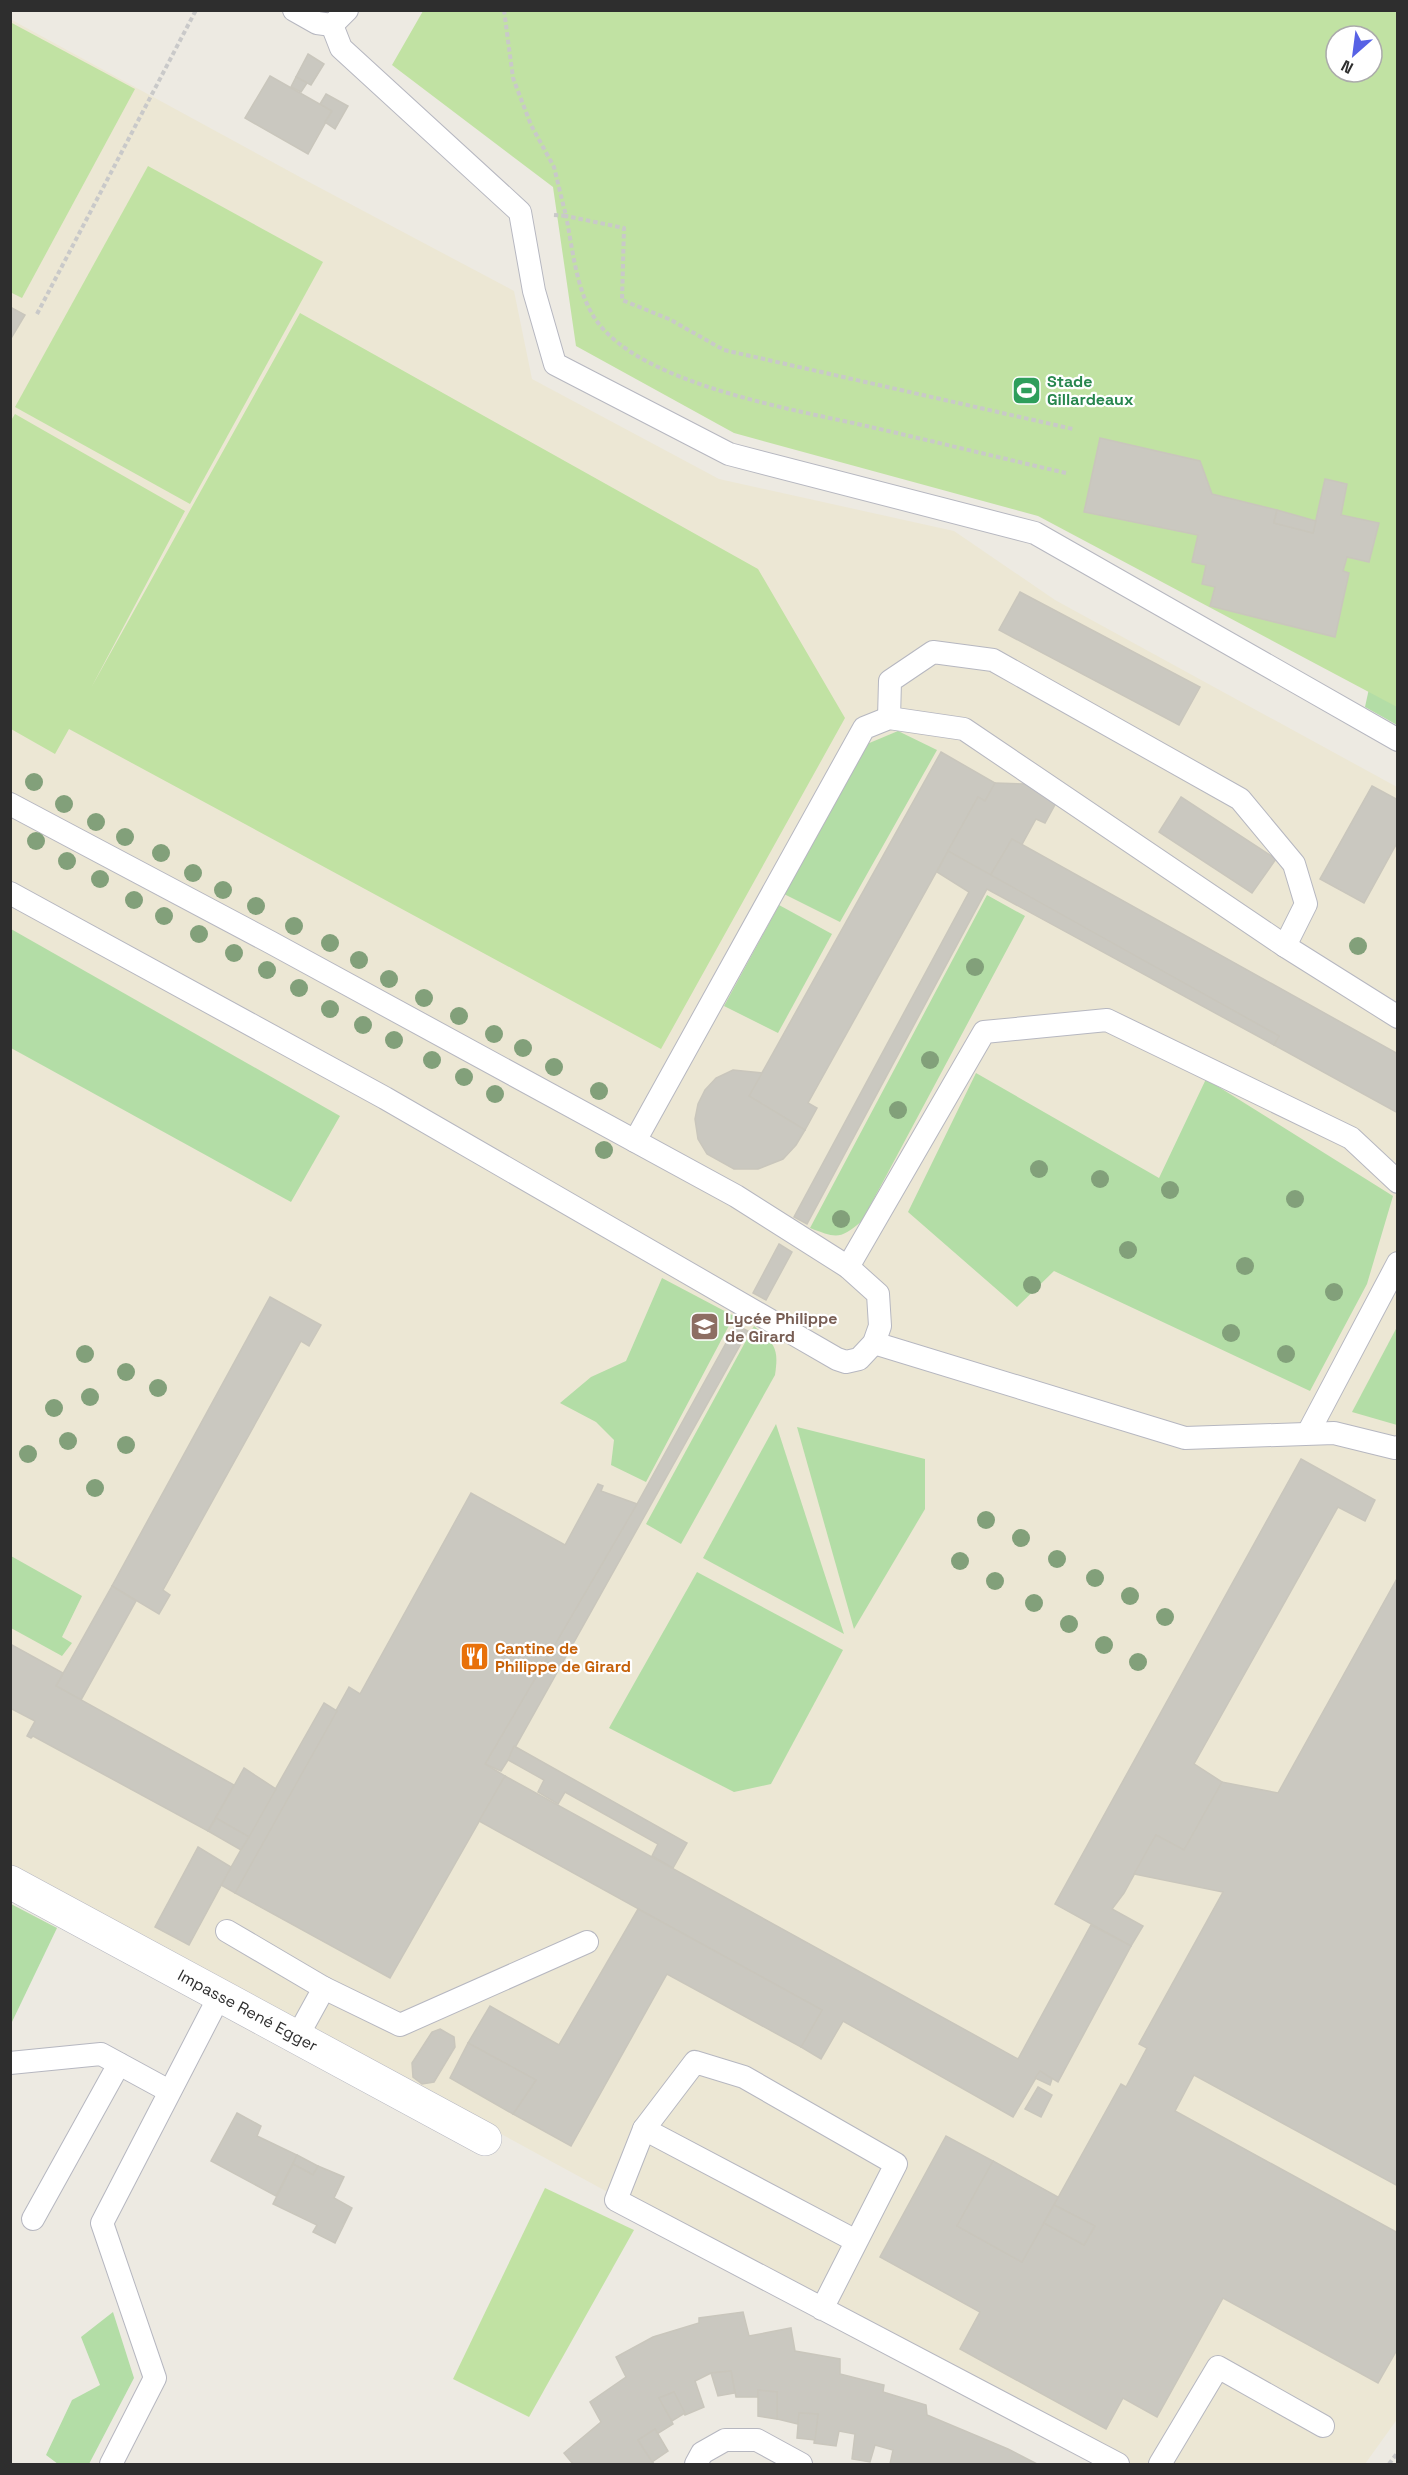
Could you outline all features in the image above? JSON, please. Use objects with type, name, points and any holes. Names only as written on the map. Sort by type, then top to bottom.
[{"type":"street","name":"Impasse René Egger","points":[[10,1882],[485,2139]]},
{"type":"lane","points":[[294,10],[317,23],[340,18],[341,48],[520,212],[534,291],[555,364],[729,454],[1035,532],[1398,740]]},
{"type":"lane","points":[[889,718],[890,681],[933,652],[993,660],[1240,799],[1294,864],[1306,904],[1285,946]]},
{"type":"lane","points":[[635,1141],[864,728],[889,718],[964,729],[1285,946],[1398,1017]]},
{"type":"lane","points":[[10,804],[736,1196],[848,1267],[878,1294],[881,1317],[874,1343],[859,1359],[846,1362],[837,1359],[385,1098],[10,892]]},
{"type":"lane","points":[[848,1267],[984,1032],[1107,1020],[1351,1138],[1398,1182]]},
{"type":"lane","points":[[1308,1433],[1398,1263]]},
{"type":"lane","points":[[874,1343],[1185,1438],[1334,1433],[1398,1447]]},
{"type":"lane","points":[[227,1931],[324,1988],[400,2025],[587,1942]]},
{"type":"lane","points":[[297,2037],[324,1988]]},
{"type":"lane","points":[[111,2464],[155,2378],[102,2223],[220,1995]]},
{"type":"lane","points":[[10,2063],[101,2054],[169,2091]]},
{"type":"lane","points":[[822,2308],[896,2164],[744,2077],[695,2062],[644,2129],[616,2200],[1118,2464]]},
{"type":"lane","points":[[33,2219],[119,2064]]},
{"type":"lane","points":[[644,2129],[856,2241]]},
{"type":"lane","points":[[1160,2464],[1218,2367],[1323,2426]]},
{"type":"lane","points":[[696,2464],[702,2454],[725,2440],[757,2440],[801,2464]]},
{"type":"path","points":[[37,314],[196,10]]},
{"type":"path","points":[[504,10],[513,78],[531,125],[554,167],[580,285],[596,320],[616,342],[653,364],[712,389],[1066,473]]},
{"type":"path","points":[[520,212],[566,216],[624,228],[622,300],[669,319],[724,350],[1073,429]]},
{"type":"path","points":[[1389,2464],[1398,2452]]},
{"type":"shaded area","name":"Lycée Philippe de Girard","points":[[10,19],[514,291],[532,379],[719,479],[954,531],[1055,600],[1397,787],[1398,2418],[1365,2464],[1107,2464],[11,1867]]},
{"type":"green space","name":"Stade Gillardeaux","points":[[423,11],[1397,11],[1397,707],[1038,516],[734,433],[576,346],[553,187],[392,65]]},
{"type":"green space","points":[[10,22],[135,89],[22,298],[10,292]]},
{"type":"green space","points":[[148,166],[323,262],[190,504],[15,407]]},
{"type":"green space","points":[[300,313],[758,569],[845,718],[661,1049],[69,729],[55,754],[11,729],[10,422],[15,414],[185,511],[91,688]]},
{"type":"green space","points":[[1396,564],[1398,564],[1397,725],[1365,707]]},
{"type":"green space","points":[[898,731],[937,750],[840,922],[784,894],[867,744]]},
{"type":"green space","points":[[987,895],[1025,916],[862,1221],[848,1232],[837,1235],[810,1228]]},
{"type":"green space","points":[[779,905],[832,934],[778,1033],[724,1006]]},
{"type":"green space","points":[[11,929],[340,1116],[291,1202],[11,1048]]},
{"type":"green space","points":[[976,1073],[1159,1178],[1206,1079],[1393,1196],[1367,1284],[1310,1391],[1054,1271],[1017,1307],[908,1212]]},
{"type":"green space","points":[[662,1278],[734,1316],[646,1482],[611,1465],[614,1440],[596,1422],[560,1403],[591,1377],[626,1361]]},
{"type":"green space","points":[[754,1326],[767,1337],[774,1347],[776,1352],[775,1375],[681,1544],[646,1524]]},
{"type":"green space","points":[[1397,1327],[1397,1425],[1352,1412]]},
{"type":"green space","points":[[776,1424],[844,1634],[703,1558]]},
{"type":"green space","points":[[797,1427],[925,1459],[925,1509],[854,1629]]},
{"type":"green space","points":[[11,1556],[82,1596],[62,1637],[72,1643],[62,1656],[11,1628]]},
{"type":"green space","points":[[697,1572],[843,1650],[771,1784],[734,1792],[609,1728]]},
{"type":"green space","points":[[11,1904],[57,1928],[11,2024]]},
{"type":"green space","points":[[545,2188],[634,2230],[529,2417],[453,2379]]},
{"type":"green space","points":[[113,2312],[134,2378],[89,2464],[58,2464],[46,2455],[72,2400],[100,2385],[81,2337]]},
{"type":"building","points":[[308,54],[324,64],[311,85],[296,77]]},
{"type":"building","points":[[270,76],[332,111],[308,154],[245,118]]},
{"type":"building","points":[[296,77],[307,83],[301,92],[291,87]]},
{"type":"building","points":[[326,94],[348,106],[335,129],[325,122],[332,111],[320,104]]},
{"type":"building","points":[[10,307],[25,315],[10,340]]},
{"type":"building","points":[[1100,438],[1200,461],[1212,494],[1277,510],[1274,523],[1313,533],[1325,479],[1347,484],[1341,515],[1379,523],[1369,562],[1347,557],[1343,571],[1349,573],[1335,637],[1210,606],[1215,587],[1202,584],[1206,565],[1192,562],[1198,535],[1084,512]]},
{"type":"building","points":[[1277,510],[1316,521],[1313,533],[1274,523]]},
{"type":"building","points":[[1020,592],[1200,687],[1179,725],[999,630]]},
{"type":"building","points":[[941,752],[995,783],[985,801],[978,797],[808,1103],[817,1108],[805,1130],[749,1096]]},
{"type":"building","points":[[995,783],[1025,784],[1057,801],[1045,823],[1036,819],[1021,846],[1012,839],[990,876],[948,851],[978,797],[985,801]]},
{"type":"building","points":[[1372,786],[1398,800],[1398,841],[1364,903],[1320,879]]},
{"type":"building","points":[[1181,797],[1276,859],[1252,893],[1159,832]]},
{"type":"building","points":[[1012,839],[1398,1054],[1398,1113],[1274,1045],[1279,1036],[990,876]]},
{"type":"building","points":[[948,851],[1279,1036],[1274,1045],[987,889],[807,1224],[794,1217],[969,892],[937,872]]},
{"type":"building","points":[[733,1070],[762,1073],[749,1096],[805,1130],[796,1145],[783,1159],[758,1169],[734,1169],[707,1154],[698,1139],[695,1119],[698,1104],[705,1090],[716,1078]]},
{"type":"building","points":[[779,1244],[792,1252],[766,1300],[753,1293]]},
{"type":"building","points":[[270,1297],[321,1325],[309,1346],[301,1341],[163,1590],[170,1595],[159,1614],[112,1586]]},
{"type":"building","points":[[736,1325],[748,1331],[508,1760],[501,1771],[485,1764],[637,1504]]},
{"type":"building","points":[[1301,1459],[1375,1500],[1365,1521],[1338,1507],[1194,1764],[1222,1782],[1184,1850],[1156,1835],[1124,1893],[1112,1909],[1143,1926],[1131,1946],[1055,1904]]},
{"type":"building","points":[[598,1484],[603,1486],[601,1491],[637,1504],[485,1764],[505,1776],[390,1978],[235,1893],[349,1687],[360,1694],[471,1493],[565,1545]]},
{"type":"building","points":[[1398,1577],[1398,2186],[1194,2075],[1175,2111],[1398,2233],[1398,2348],[1378,2383],[1223,2298],[1157,2417],[1123,2398],[1106,2429],[960,2349],[980,2312],[880,2257],[946,2136],[993,2161],[957,2226],[1022,2262],[1044,2223],[1084,2245],[1095,2226],[1054,2205],[1121,2084],[1126,2087],[1147,2048],[1139,2044],[1223,1892],[1134,1874],[1156,1835],[1184,1850],[1222,1782],[1278,1793]]},
{"type":"building","points":[[112,1586],[136,1601],[81,1700],[56,1686]]},
{"type":"building","points":[[10,1644],[63,1673],[56,1686],[234,1785],[208,1831],[33,1736],[31,1738],[27,1736],[35,1721],[10,1708]]},
{"type":"building","points":[[324,1703],[337,1711],[235,1893],[221,1885]]},
{"type":"building","points":[[514,1746],[687,1843],[673,1868],[652,1856],[658,1844],[565,1792],[558,1804],[538,1792],[544,1780],[508,1760]]},
{"type":"building","points":[[244,1768],[276,1789],[249,1837],[216,1818]]},
{"type":"building","points":[[505,1776],[1018,2059],[1091,1925],[1131,1946],[1058,2082],[1040,2071],[1013,2117],[843,2021],[821,2059],[801,2047],[822,2010],[479,1821]]},
{"type":"building","points":[[216,1818],[249,1837],[241,1850],[208,1831]]},
{"type":"building","points":[[198,1847],[231,1867],[189,1945],[155,1927]]},
{"type":"building","points":[[638,1909],[822,2010],[801,2047],[667,1974],[571,2146],[513,2114],[536,2080],[468,2043],[490,2006],[559,2045]]},
{"type":"building","points":[[440,2029],[454,2037],[455,2047],[434,2082],[422,2084],[413,2077],[412,2063],[432,2032]]},
{"type":"building","points":[[468,2043],[536,2080],[513,2114],[450,2078]]},
{"type":"building","points":[[1040,2071],[1052,2079],[1050,2085],[1035,2078]]},
{"type":"building","points":[[1038,2087],[1052,2095],[1041,2117],[1025,2109]]},
{"type":"building","points":[[237,2113],[261,2126],[257,2136],[297,2155],[276,2196],[211,2161]]},
{"type":"building","points":[[297,2155],[318,2166],[313,2175],[293,2164]]},
{"type":"building","points":[[993,2161],[1058,2197],[1022,2262],[957,2226]]},
{"type":"building","points":[[293,2164],[313,2175],[318,2166],[344,2177],[334,2198],[352,2208],[335,2243],[313,2232],[317,2225],[273,2204]]},
{"type":"building","points":[[1054,2205],[1095,2226],[1084,2245],[1044,2223]]},
{"type":"building","points":[[743,2312],[749,2336],[791,2328],[795,2351],[840,2359],[840,2374],[884,2385],[883,2392],[926,2405],[927,2415],[1008,2449],[1037,2464],[890,2464],[893,2450],[875,2445],[870,2462],[852,2459],[855,2434],[839,2431],[836,2446],[814,2443],[818,2414],[799,2413],[798,2424],[777,2419],[777,2392],[758,2390],[758,2397],[736,2397],[731,2371],[711,2373],[695,2381],[704,2407],[685,2415],[674,2392],[659,2398],[673,2424],[657,2434],[655,2429],[638,2440],[654,2464],[573,2464],[564,2453],[601,2422],[590,2402],[626,2377],[616,2357],[653,2337],[699,2323],[699,2318]]},
{"type":"building","points":[[731,2371],[735,2393],[718,2396],[711,2373]]},
{"type":"building","points":[[758,2390],[777,2392],[777,2419],[758,2416]]},
{"type":"building","points":[[674,2392],[685,2413],[672,2421],[659,2398]]},
{"type":"building","points":[[799,2413],[818,2414],[815,2440],[797,2438]]},
{"type":"building","points":[[655,2429],[668,2451],[652,2462],[638,2440]]},
{"type":"place","name":"Stade Gillardeaux","points":[[1026,390]]},
{"type":"place","name":"Lycée Philippe de Girard","points":[[704,1327]]},
{"type":"place","name":"Cantine de Philippe de Girard","points":[[474,1657]]}]
